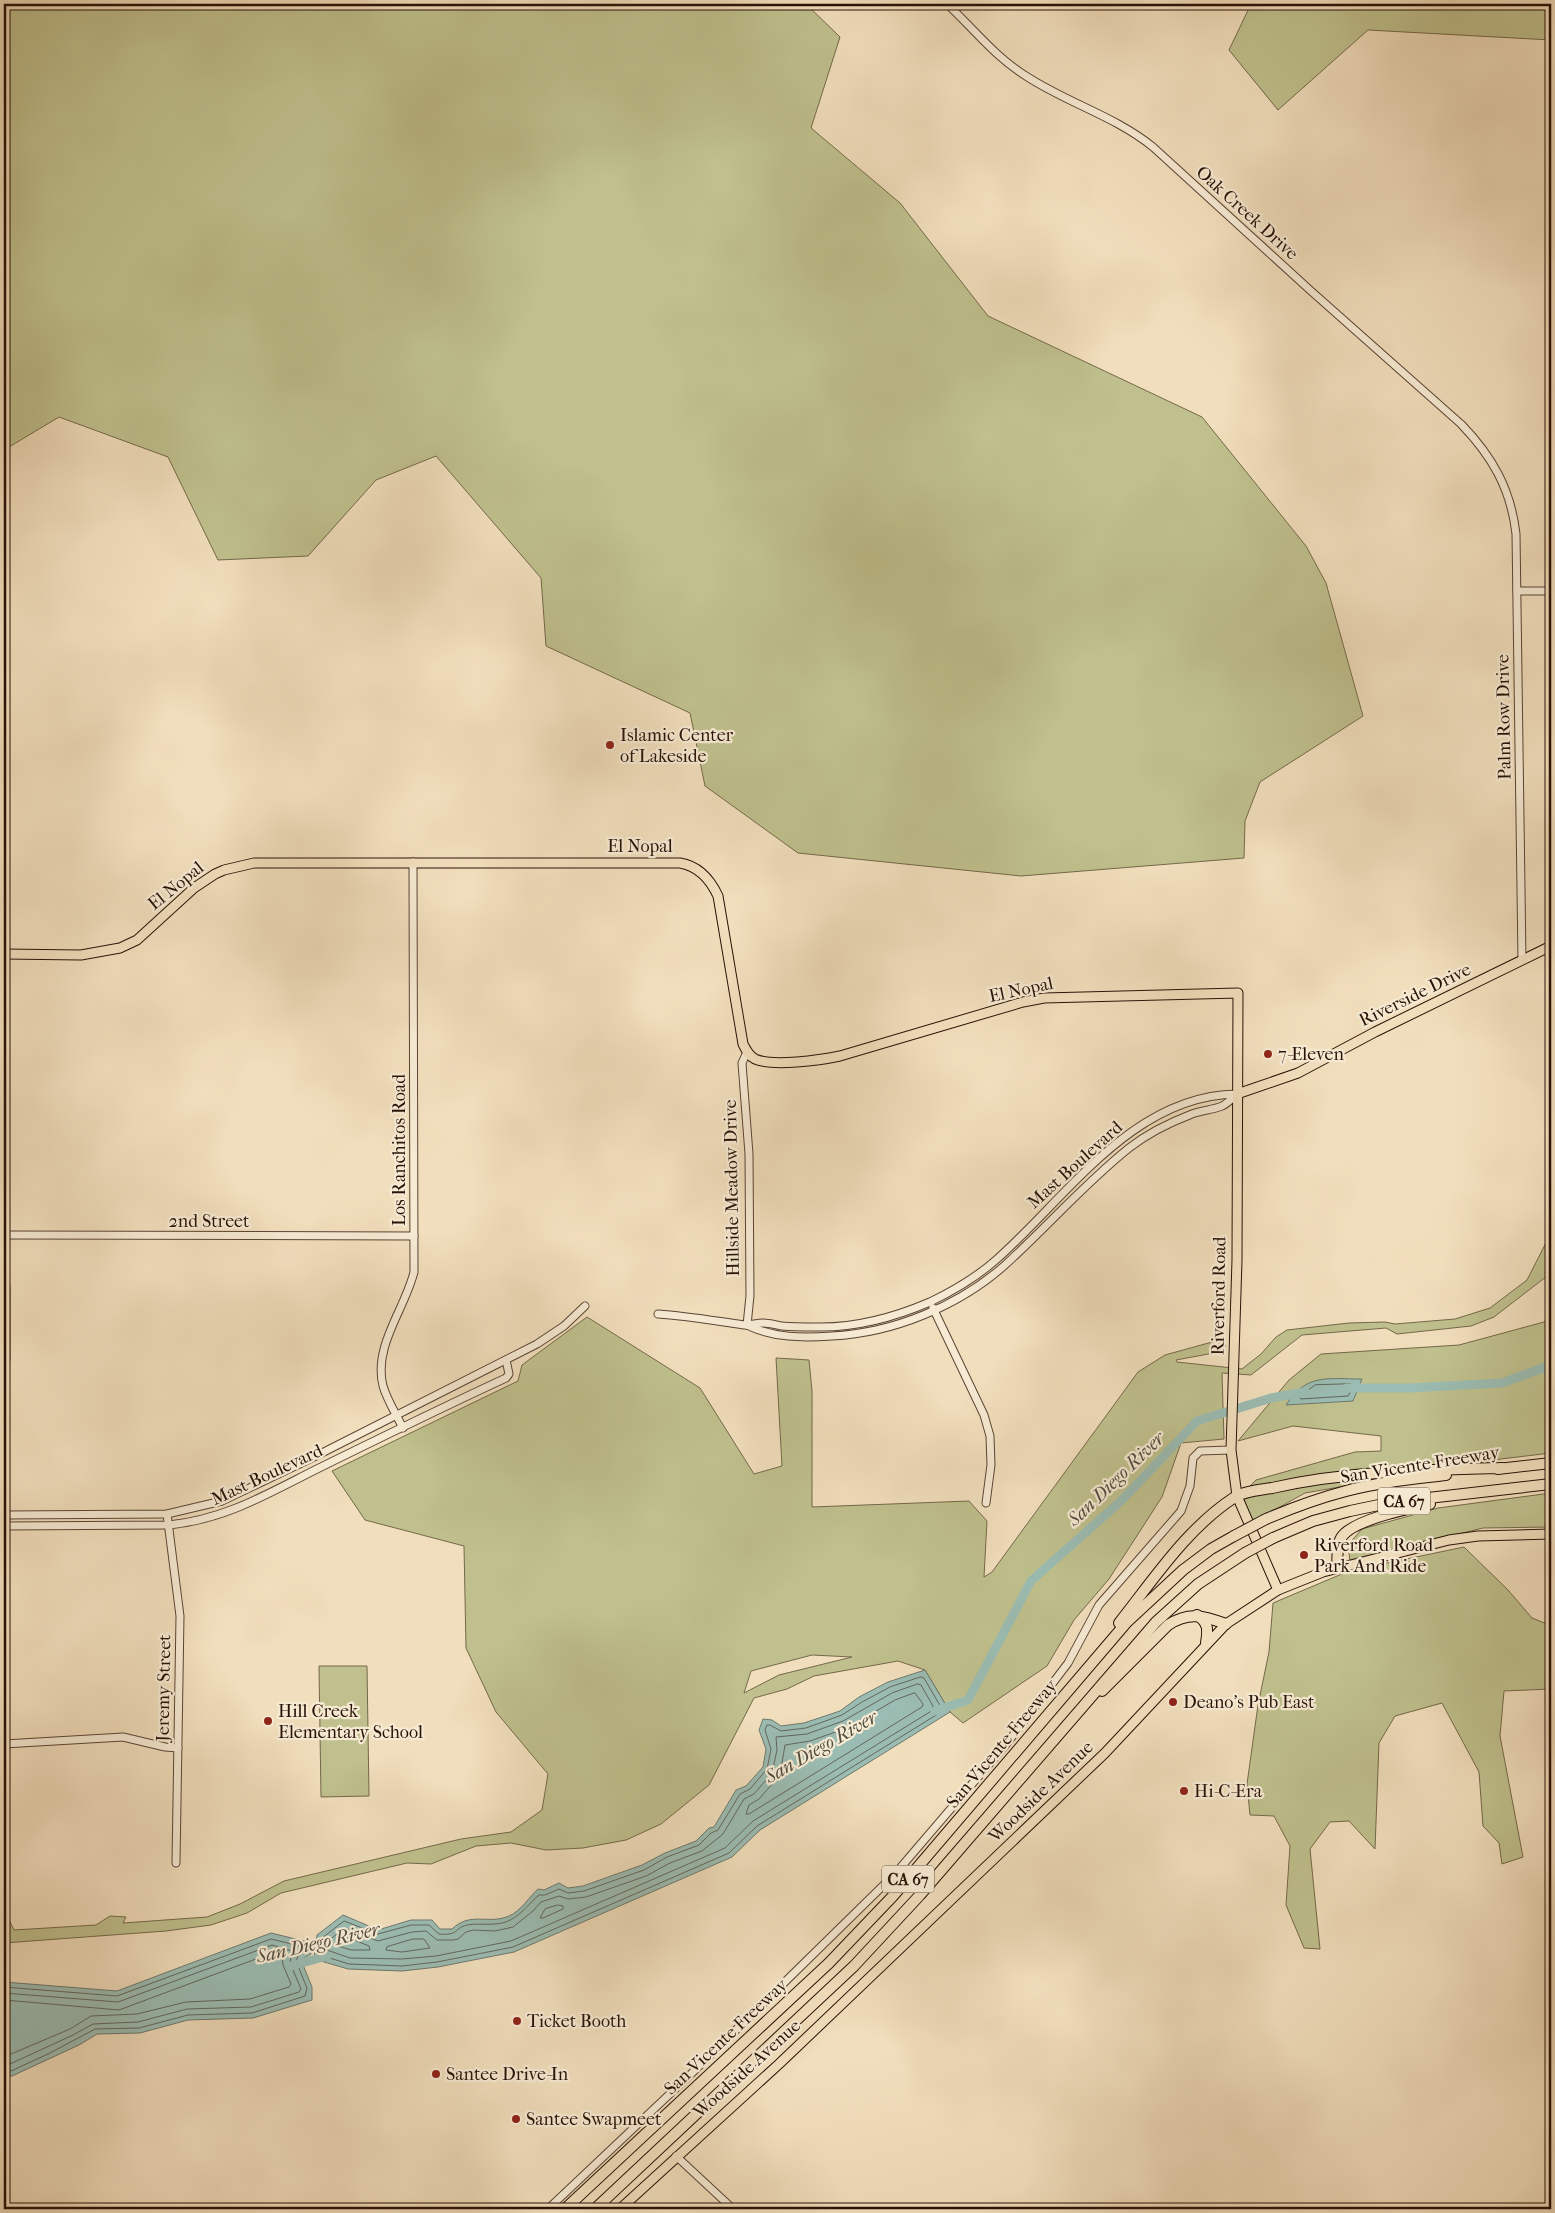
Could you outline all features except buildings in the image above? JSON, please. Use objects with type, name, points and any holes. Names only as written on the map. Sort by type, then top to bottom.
[{"type":"highway","name":"San Vicente Freeway","points":[[565,2209],[829,1963],[893,1896],[1127,1622],[1164,1586],[1211,1550],[1266,1518],[1307,1502],[1356,1488],[1381,1483],[1551,1463]]},
{"type":"highway","points":[[1090,1664],[1177,1550],[1200,1526],[1237,1496],[1291,1484],[1367,1472],[1502,1468]]},
{"type":"highway","name":"San Vicente Freeway","points":[[595,2209],[854,1966],[920,1896],[1156,1622],[1198,1584],[1244,1554],[1273,1538],[1313,1521],[1393,1502],[1551,1484]]},
{"type":"highway","points":[[1337,1568],[1338,1545],[1342,1536],[1358,1525],[1409,1508],[1540,1485]]},
{"type":"highway","points":[[1069,1722],[1168,1625],[1177,1619],[1196,1615],[1226,1624]]},
{"type":"highway","points":[[1196,1615],[1204,1620],[1208,1627],[1206,1643]]},
{"type":"main road","name":"El Nopal","points":[[4,954],[81,955],[120,948],[137,940],[202,882],[224,870],[243,865],[413,862],[680,863],[699,870],[706,876],[718,896],[743,1044],[747,1052],[759,1060],[791,1062],[819,1060],[1044,998],[1238,993]]},
{"type":"main road","name":"Riverside Drive","points":[[1237,1094],[1298,1073],[1375,1032],[1551,946]]},
{"type":"main road","name":"Riverford Road","points":[[1238,993],[1237,1260],[1231,1450],[1237,1496],[1278,1590]]},
{"type":"main road","name":"Woodside Avenue","points":[[620,2209],[779,2064],[1093,1765],[1206,1643],[1226,1624],[1278,1590],[1337,1568],[1471,1537],[1551,1534]]},
{"type":"street","name":"Oak Creek Drive","points":[[947,4],[1004,61],[1026,76],[1071,101],[1128,128],[1153,147],[1461,424],[1480,444],[1501,477]]},
{"type":"street","name":"Palm Row Drive","points":[[1501,477],[1510,500],[1515,523],[1518,590],[1522,960]]},
{"type":"street","points":[[1518,590],[1551,590]]},
{"type":"street","name":"Los Ranchitos Road","points":[[403,1428],[384,1386],[381,1359],[414,1272],[413,862]]},
{"type":"street","name":"Hillside Meadow Drive","points":[[747,1052],[742,1063],[750,1154],[750,1296],[747,1325]]},
{"type":"street","name":"Mast Boulevard","points":[[747,1325],[764,1323],[818,1328],[851,1326],[891,1316],[930,1301],[970,1279],[996,1260],[1123,1138],[1188,1102],[1219,1094],[1237,1094]]},
{"type":"street","name":"Mast Boulevard","points":[[747,1325],[762,1333],[782,1336],[820,1337],[852,1335],[892,1326],[934,1310],[975,1288],[1004,1266],[1095,1177],[1130,1147],[1193,1114],[1222,1106],[1237,1094]]},
{"type":"street","points":[[1088,1170],[1095,1177]]},
{"type":"street","name":"2nd Street","points":[[4,1235],[414,1236]]},
{"type":"street","points":[[930,1301],[984,1415],[990,1436],[990,1465],[986,1502]]},
{"type":"street","name":"Mast Boulevard","points":[[4,1515],[168,1514],[222,1501],[537,1344],[564,1326],[585,1306]]},
{"type":"street","points":[[658,1314],[690,1316],[747,1325]]},
{"type":"street","name":"Mast Boulevard","points":[[4,1526],[169,1525],[193,1523],[237,1508],[506,1378],[509,1374],[506,1360]]},
{"type":"street","points":[[548,2209],[692,2073],[895,1874],[923,1844],[1008,1742],[1068,1663],[1099,1605],[1182,1511],[1190,1486],[1193,1458],[1200,1451],[1231,1450]]},
{"type":"street","name":"Jeremy Street","points":[[168,1514],[180,1616],[176,1863]]},
{"type":"street","points":[[4,1744],[123,1737],[165,1747],[178,1748]]},
{"type":"street","points":[[676,2156],[733,2209]]},
{"type":"green space","points":[[4,4],[806,4],[840,37],[811,128],[900,203],[988,316],[1202,417],[1306,546],[1326,583],[1363,716],[1260,782],[1245,821],[1244,858],[1021,876],[798,853],[705,786],[690,713],[546,646],[541,578],[436,456],[376,480],[308,556],[218,560],[168,457],[59,417],[4,450]]},
{"type":"green space","points":[[1251,4],[1551,4],[1551,40],[1368,30],[1278,110],[1229,50]]},
{"type":"green space","points":[[1551,1233],[1551,1273],[1494,1317],[1471,1326],[1397,1334],[1386,1328],[1302,1335],[1251,1375],[1222,1373],[1224,1439],[1181,1443],[1162,1497],[1109,1579],[1074,1620],[1047,1666],[963,1723],[950,1712],[925,1670],[898,1661],[814,1676],[787,1689],[754,1698],[709,1785],[661,1824],[626,1840],[583,1848],[546,1850],[511,1843],[476,1846],[431,1864],[407,1863],[281,1893],[247,1913],[211,1925],[166,1931],[4,1943],[4,1916],[7,1916],[14,1930],[96,1925],[110,1916],[126,1917],[123,1923],[207,1917],[240,1904],[284,1881],[461,1839],[511,1832],[542,1810],[548,1774],[496,1712],[466,1648],[464,1546],[365,1520],[332,1471],[518,1381],[522,1365],[587,1317],[700,1388],[754,1474],[782,1466],[776,1358],[809,1360],[812,1391],[812,1507],[969,1501],[987,1521],[984,1577],[992,1572],[1138,1372],[1165,1355],[1223,1339],[1226,1346],[1219,1352],[1176,1360],[1177,1362],[1242,1369],[1261,1354],[1276,1337],[1287,1330],[1349,1323],[1385,1322],[1395,1324],[1455,1319],[1490,1308],[1527,1280]],"holes":[[[812,1655],[852,1657],[779,1675],[744,1693],[751,1671]]]},
{"type":"green space","points":[[4,1270],[9,1279],[10,1288],[10,1359],[9,1367],[4,1376]]},
{"type":"green space","points":[[1551,1316],[1551,1453],[1501,1459],[1305,1493],[1253,1522],[1241,1495],[1256,1480],[1355,1452],[1381,1451],[1381,1436],[1293,1426],[1238,1441],[1289,1380],[1321,1354],[1459,1345],[1544,1322]]},
{"type":"green space","points":[[1551,1493],[1551,1527],[1483,1528],[1350,1561],[1348,1545],[1362,1529],[1438,1508]]},
{"type":"green space","points":[[1464,1547],[1508,1590],[1532,1618],[1547,1624],[1551,1689],[1504,1691],[1500,1736],[1523,1857],[1502,1864],[1499,1843],[1483,1826],[1479,1772],[1442,1703],[1395,1716],[1379,1743],[1375,1849],[1349,1821],[1330,1822],[1310,1849],[1320,1949],[1304,1948],[1286,1905],[1290,1846],[1274,1816],[1250,1815],[1247,1784],[1258,1705],[1269,1652],[1273,1603],[1349,1571]]},
{"type":"green space","points":[[319,1666],[367,1666],[369,1796],[321,1797]]},
{"type":"water","points":[[1328,1379],[1362,1379],[1353,1401],[1286,1405],[1302,1387],[1310,1383]]},
{"type":"water","points":[[925,1670],[950,1712],[760,1830],[732,1857],[514,1952],[438,1967],[402,1971],[348,1969],[314,1959],[317,1935],[343,1915],[378,1930],[411,1920],[432,1920],[440,1929],[452,1929],[459,1924],[473,1919],[494,1919],[509,1916],[521,1907],[538,1889],[544,1890],[559,1883],[568,1888],[583,1886],[642,1865],[665,1853],[696,1841],[709,1828],[714,1827],[736,1790],[746,1786],[763,1767],[766,1749],[759,1730],[763,1719],[772,1720],[781,1726],[804,1723],[840,1711],[859,1697],[888,1682]]},
{"type":"water","points":[[271,1933],[308,1942],[311,1954],[301,1960],[312,1987],[312,2000],[253,2018],[188,2020],[140,2033],[97,2034],[79,2045],[12,2076],[4,2076],[4,1982],[117,1991]]},
{"type":"waterway","name":"San Diego River","points":[[1347,1388],[1410,1388],[1502,1383],[1551,1365]]},
{"type":"waterway","name":"San Diego River","points":[[935,1711],[968,1700],[1031,1581],[1122,1500],[1197,1421],[1271,1398],[1305,1392]]},
{"type":"waterway","name":"San Diego River","points":[[291,1966],[327,1956]]},
{"type":"place","name":"Islamic Center of Lakeside","points":[[610,745]]},
{"type":"place","name":"7-Eleven","points":[[1268,1054]]},
{"type":"place","name":"Riverford Road Park And Ride","points":[[1304,1555]]},
{"type":"place","name":"Deano's Pub East","points":[[1173,1702]]},
{"type":"place","name":"Hill Creek Elementary School","points":[[268,1721]]},
{"type":"place","name":"Hi-C-Era","points":[[1184,1791]]},
{"type":"place","name":"Ticket Booth","points":[[517,2021]]},
{"type":"place","name":"Santee Drive-In","points":[[436,2074]]},
{"type":"place","name":"Santee Swapmeet","points":[[516,2119]]}]
